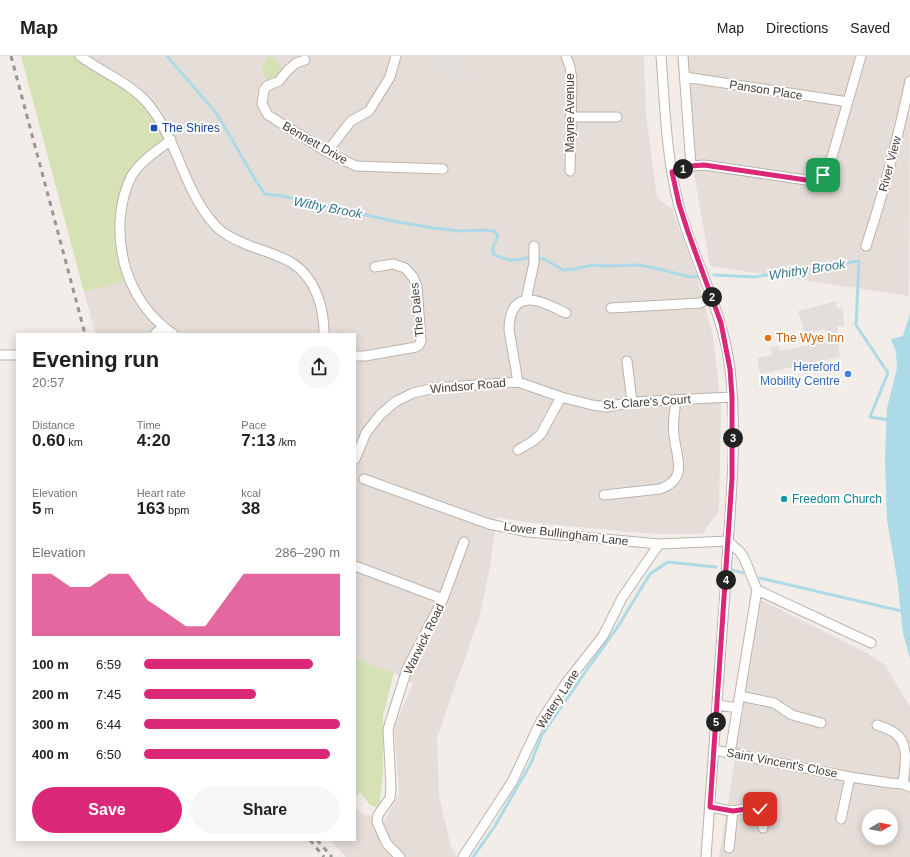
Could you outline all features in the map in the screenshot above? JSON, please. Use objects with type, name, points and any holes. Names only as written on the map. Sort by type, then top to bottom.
[{"type":"street","points":[[80,56],[96,68],[125,84],[148,104],[160,120],[171,140],[186,179],[203,212],[217,228],[233,239],[292,262],[303,272],[313,286],[321,305],[324,321],[324,333]]},
{"type":"street","points":[[327,152],[351,121],[369,111],[390,77],[396,56]]},
{"type":"street","name":"Mayne Avenue","points":[[566,56],[572,79],[570,171]]},
{"type":"street","points":[[661,56],[672,172],[679,204],[712,297],[725,340],[730,369],[732,397],[732,478],[718,705],[706,857]]},
{"type":"street","points":[[683,56],[691,166]]},
{"type":"street","points":[[672,172],[691,166],[704,165],[806,180],[815,179],[823,175],[828,167],[861,56]]},
{"type":"street","name":"Bennett Drive","points":[[305,60],[296,63],[287,70],[279,81],[267,86],[264,90],[262,104],[268,115],[327,152],[356,166],[443,169]]},
{"type":"street","name":"Panson Place","points":[[684,77],[848,102]]},
{"type":"street","name":"River View","points":[[866,246],[881,200],[910,81]]},
{"type":"street","points":[[570,117],[617,117]]},
{"type":"street","points":[[171,140],[141,164],[125,189],[121,210],[120,236],[126,271],[134,289],[146,307],[163,326],[172,333]]},
{"type":"street","points":[[526,300],[534,263],[534,246]]},
{"type":"street","name":"The Dales","points":[[356,356],[365,356],[416,347],[420,345],[421,341],[417,286],[413,277],[405,268],[393,264],[375,267]]},
{"type":"street","points":[[611,308],[700,303],[712,297]]},
{"type":"street","points":[[518,382],[509,322],[512,310],[519,302],[529,300],[541,302],[566,313]]},
{"type":"street","points":[[156,333],[163,326]]},
{"type":"street","points":[[0,354],[16,354]]},
{"type":"street","points":[[627,360],[632,402]]},
{"type":"street","name":"St. Clare's Court","points":[[518,382],[561,397],[606,407],[632,402],[732,397]]},
{"type":"street","name":"Windsor Road","points":[[356,457],[366,433],[380,415],[395,402],[413,393],[435,388],[518,382]]},
{"type":"street","points":[[518,450],[541,434],[561,397]]},
{"type":"street","points":[[604,495],[660,489],[667,486],[676,478],[679,468],[673,426],[676,400]]},
{"type":"street","name":"Lower Bullingham Lane","points":[[364,479],[489,524],[508,529],[659,544],[728,540]]},
{"type":"street","points":[[728,540],[740,552],[745,560],[757,590],[730,753]]},
{"type":"street","name":"Warwick Road","points":[[400,857],[386,844],[377,822],[378,815],[390,798],[392,787],[388,730],[407,669],[443,598],[464,542]]},
{"type":"street","name":"Watery Lane","points":[[463,857],[512,782],[541,721],[566,683],[603,636],[622,598],[659,544]]},
{"type":"street","name":"Warwick Road","points":[[356,566],[443,598]]},
{"type":"street","points":[[757,590],[871,643]]},
{"type":"street","points":[[740,696],[774,703],[792,715],[821,723]]},
{"type":"street","points":[[718,705],[738,708]]},
{"type":"street","points":[[877,724],[895,733],[906,748],[907,785]]},
{"type":"street","name":"Saint Vincent's Close","points":[[714,750],[850,777],[907,785]]},
{"type":"street","name":"Saint Vincent's Close","points":[[840,819],[850,777]]},
{"type":"street","points":[[710,807],[733,811],[754,808],[760,809],[763,815],[763,828]]},
{"type":"street","points":[[729,848],[733,811]]},
{"type":"shaded area","points":[[77,56],[644,56],[646,114],[657,198],[672,209],[697,277],[713,336],[721,407],[719,511],[702,534],[655,534],[525,522],[497,517],[490,567],[480,615],[437,738],[439,796],[451,847],[457,857],[346,857],[332,841],[356,841],[356,807],[364,815],[378,816],[385,820],[399,794],[394,727],[413,684],[394,673],[356,658],[356,333],[96,333],[84,292],[128,280]]},
{"type":"shaded area","points":[[441,56],[466,56],[466,75],[441,74]]},
{"type":"shaded area","points":[[685,56],[910,56],[909,296],[710,266],[694,173]]},
{"type":"shaded area","points":[[836,301],[837,309],[843,307],[844,325],[837,326],[840,357],[760,374],[757,358],[772,355],[770,347],[778,346],[780,351],[824,342],[827,338],[825,329],[805,334],[798,311]]},
{"type":"shaded area","points":[[761,600],[867,653],[885,665],[910,707],[910,857],[719,857]]},
{"type":"green space","points":[[21,56],[77,56],[125,84],[148,106],[171,142],[140,166],[125,189],[119,231],[128,280],[84,292]]},
{"type":"green space","points":[[268,56],[271,56],[281,65],[279,75],[268,80],[264,77],[261,69]]},
{"type":"green space","points":[[356,658],[394,673],[383,716],[383,773],[379,808],[370,805],[360,792],[356,798]]},
{"type":"water","points":[[910,314],[910,659],[903,633],[897,578],[887,520],[885,459],[887,408],[897,368],[896,352],[891,339],[903,336]]},
{"type":"waterway","name":"Withy Brook","points":[[167,56],[217,114],[265,194],[283,196],[393,221],[433,228],[461,231],[494,231],[498,236],[493,247],[493,254],[512,260],[532,257]]},
{"type":"waterway","name":"Withy Brook","points":[[535,257],[544,259],[563,270],[593,265],[639,265],[690,277],[701,276]]},
{"type":"waterway","name":"Whithy Brook","points":[[714,275],[754,277],[859,261],[856,325],[888,373],[870,417],[890,420]]},
{"type":"waterway","points":[[473,857],[495,826],[531,763],[542,735],[617,628],[650,574],[668,562],[716,567]]},
{"type":"waterway","points":[[732,570],[743,573]]},
{"type":"waterway","points":[[760,578],[910,613]]},
{"type":"railway","points":[[11,56],[85,333]]},
{"type":"railway","points":[[311,841],[324,857]]},
{"type":"railway","points":[[318,841],[332,857]]},
{"type":"place","name":"The Shires","points":[[154,128]]},
{"type":"place","name":"The Wye Inn","points":[[768,338]]},
{"type":"place","name":"Hereford Mobility Centre","points":[[848,374]]},
{"type":"place","name":"Freedom Church","points":[[784,499]]},
{"type":"route","points":[[760,809],[754,808],[733,811],[710,807],[732,478],[732,397],[730,369],[721,323],[688,232],[679,204],[672,172],[691,166],[704,165],[806,180],[815,179],[823,175]]}]
